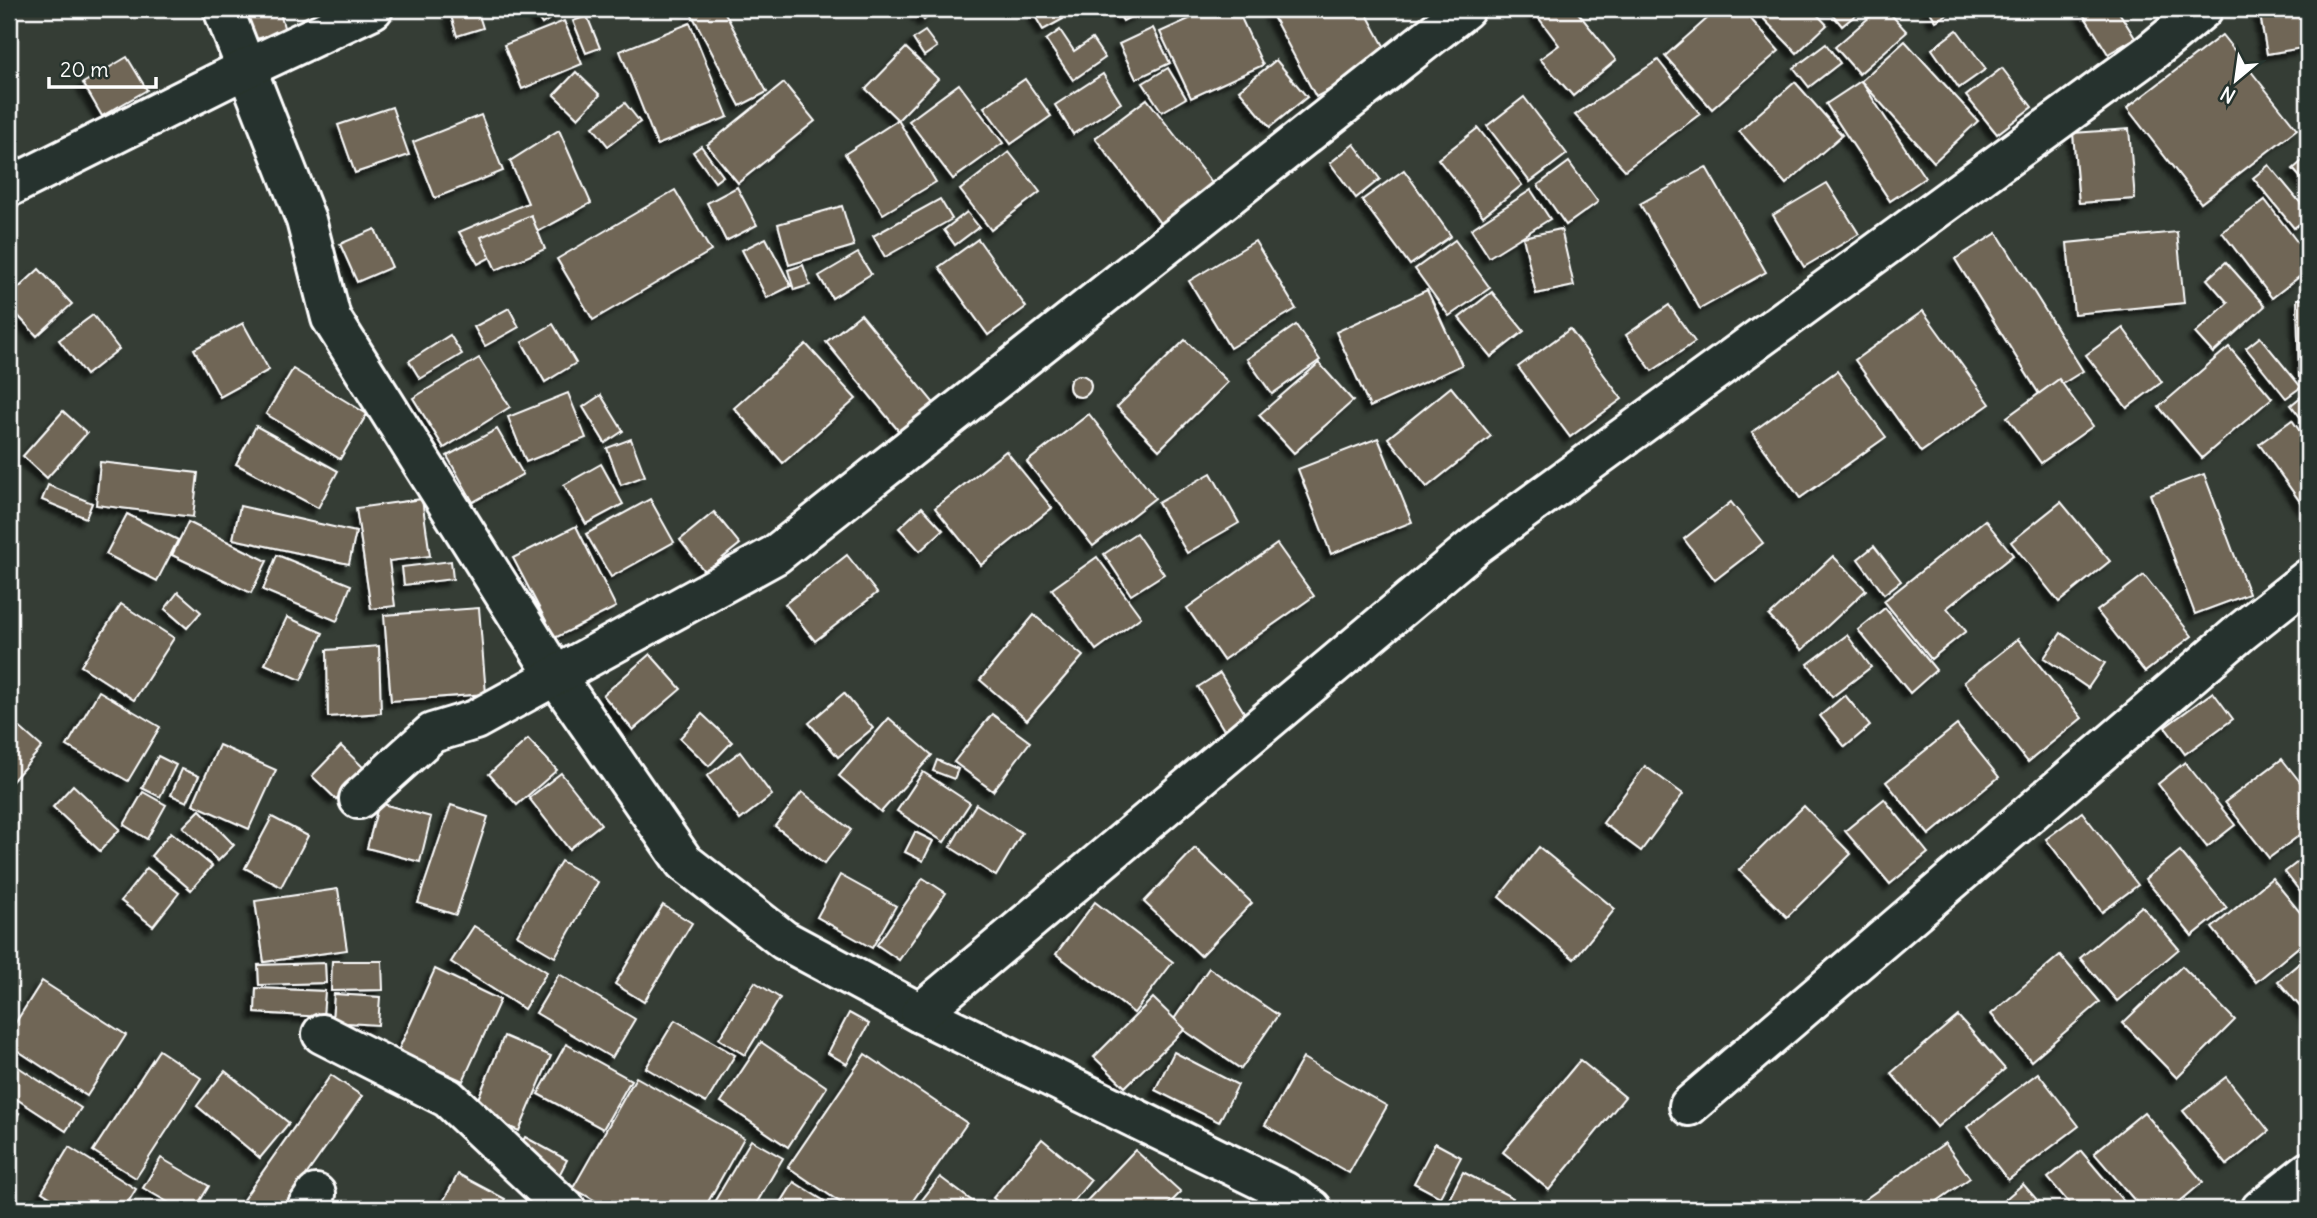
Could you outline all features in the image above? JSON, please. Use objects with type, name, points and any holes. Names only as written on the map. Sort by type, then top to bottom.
[{"type":"street","points":[[223,9],[306,220],[331,318],[555,675],[684,862],[784,940],[920,1013],[1284,1191],[1312,1209]]},
{"type":"street","points":[[9,187],[245,69],[373,9]]},
{"type":"street","points":[[359,799],[432,733],[475,720],[775,555],[1465,9]]},
{"type":"street","points":[[920,1013],[1476,545],[2150,53],[2203,9]]},
{"type":"street","points":[[1689,1105],[2241,632],[2308,579]]},
{"type":"street","points":[[322,1034],[449,1098],[566,1209]]},
{"type":"street","points":[[2261,1209],[2308,1171]]},
{"type":"building","points":[[241,9],[279,9],[285,31],[249,41]]},
{"type":"building","points":[[449,9],[477,9],[483,28],[457,36]]},
{"type":"building","points":[[532,9],[565,9],[542,24]]},
{"type":"building","points":[[689,9],[723,9],[767,92],[740,106]]},
{"type":"building","points":[[914,9],[937,9],[924,20]]},
{"type":"building","points":[[1031,9],[1057,9],[1063,19],[1043,30]]},
{"type":"building","points":[[1116,9],[1146,9],[1123,21]]},
{"type":"building","points":[[1211,9],[1237,9],[1263,65],[1191,98],[1160,32]]},
{"type":"building","points":[[1269,9],[1364,9],[1390,57],[1316,97]]},
{"type":"building","points":[[1532,9],[1575,9],[1616,60],[1573,96],[1540,59],[1559,45]]},
{"type":"building","points":[[1718,9],[1742,9],[1779,51],[1712,109],[1665,56]]},
{"type":"building","points":[[1754,9],[1812,9],[1827,25],[1797,53]]},
{"type":"building","points":[[1828,9],[1863,9],[1842,26]]},
{"type":"building","points":[[1879,9],[1886,9],[1907,32],[1859,74],[1835,47]]},
{"type":"building","points":[[1928,9],[1956,9],[1936,21]]},
{"type":"building","points":[[2080,9],[2117,9],[2135,38],[2108,54]]},
{"type":"building","points":[[2259,9],[2308,9],[2308,47],[2267,54]]},
{"type":"building","points":[[587,16],[600,48],[586,53],[573,21]]},
{"type":"building","points":[[564,21],[582,64],[522,89],[504,45]]},
{"type":"building","points":[[690,23],[728,117],[657,145],[620,51]]},
{"type":"building","points":[[1153,28],[1170,63],[1136,79],[1119,44]]},
{"type":"building","points":[[1060,30],[1074,51],[1092,39],[1105,58],[1073,80],[1046,40]]},
{"type":"building","points":[[1957,30],[1986,69],[1959,88],[1932,49]]},
{"type":"building","points":[[925,31],[937,47],[924,56],[913,39]]},
{"type":"building","points":[[2222,35],[2297,129],[2201,203],[2127,108]]},
{"type":"building","points":[[1905,41],[1978,121],[1934,162],[1861,81]]},
{"type":"building","points":[[1826,44],[1840,63],[1809,87],[1794,68]]},
{"type":"building","points":[[906,48],[938,79],[898,120],[866,89]]},
{"type":"building","points":[[127,57],[147,90],[102,116],[83,83]]},
{"type":"building","points":[[1276,60],[1307,97],[1270,127],[1239,90]]},
{"type":"building","points":[[1658,60],[1700,114],[1625,170],[1575,115]]},
{"type":"building","points":[[1168,68],[1186,98],[1162,112],[1143,83]]},
{"type":"building","points":[[2002,68],[2032,107],[1997,134],[1966,96]]},
{"type":"building","points":[[576,72],[600,95],[578,118],[554,95]]},
{"type":"building","points":[[1103,74],[1121,103],[1073,134],[1055,105]]},
{"type":"building","points":[[1025,79],[1051,116],[1011,144],[984,107]]},
{"type":"building","points":[[1861,81],[1925,178],[1890,201],[1826,104]]},
{"type":"building","points":[[1795,82],[1842,135],[1786,184],[1739,131]]},
{"type":"building","points":[[784,83],[815,121],[738,183],[707,145]]},
{"type":"building","points":[[959,84],[1003,143],[953,179],[909,121]]},
{"type":"building","points":[[1524,97],[1567,154],[1530,182],[1487,126]]},
{"type":"building","points":[[1147,99],[1215,187],[1163,227],[1095,138]]},
{"type":"building","points":[[625,103],[640,122],[608,146],[593,127]]},
{"type":"building","points":[[392,107],[409,155],[355,173],[338,125]]},
{"type":"building","points":[[481,115],[503,171],[435,198],[413,142]]},
{"type":"building","points":[[898,120],[936,182],[883,214],[845,154]]},
{"type":"building","points":[[1478,128],[1522,185],[1483,216],[1438,159]]},
{"type":"building","points":[[2129,129],[2135,199],[2079,203],[2073,133]]},
{"type":"building","points":[[559,130],[591,203],[478,264],[459,232],[528,203],[510,161]]},
{"type":"building","points":[[1354,144],[1380,179],[1356,198],[1330,163]]},
{"type":"building","points":[[701,146],[723,176],[715,182],[693,152]]},
{"type":"building","points":[[1009,152],[1040,192],[991,230],[960,190]]},
{"type":"building","points":[[2308,156],[2308,186],[2293,169]]},
{"type":"building","points":[[1569,162],[1598,202],[1566,225],[1538,185]]},
{"type":"building","points":[[2269,165],[2308,212],[2308,217],[2294,228],[2253,178]]},
{"type":"building","points":[[1706,167],[1766,272],[1700,309],[1640,204]]},
{"type":"building","points":[[1404,170],[1451,236],[1410,265],[1362,200]]},
{"type":"building","points":[[1827,183],[1859,234],[1804,267],[1773,215]]},
{"type":"building","points":[[737,187],[757,225],[726,241],[707,203]]},
{"type":"building","points":[[675,190],[711,251],[593,320],[557,259]]},
{"type":"building","points":[[1531,190],[1550,219],[1489,257],[1471,229]]},
{"type":"building","points":[[940,199],[952,219],[885,257],[873,236]]},
{"type":"building","points":[[2265,200],[2308,256],[2308,270],[2272,298],[2222,232]]},
{"type":"building","points":[[842,206],[854,246],[789,265],[778,224]]},
{"type":"building","points":[[967,212],[979,227],[955,245],[944,230]]},
{"type":"building","points":[[531,215],[545,249],[496,270],[481,237]]},
{"type":"building","points":[[375,229],[392,267],[357,282],[340,244]]},
{"type":"building","points":[[1561,229],[1574,286],[1536,294],[1523,237]]},
{"type":"building","points":[[2177,232],[2184,303],[2074,314],[2067,243]]},
{"type":"building","points":[[1997,233],[2083,371],[2041,397],[1955,259]]},
{"type":"building","points":[[766,238],[791,286],[767,298],[742,250]]},
{"type":"building","points":[[978,239],[1026,307],[988,335],[939,267]]},
{"type":"building","points":[[1455,240],[1490,288],[1449,316],[1415,269]]},
{"type":"building","points":[[1255,241],[1296,309],[1230,348],[1189,281]]},
{"type":"building","points":[[858,253],[871,274],[832,298],[819,276]]},
{"type":"building","points":[[2226,262],[2265,306],[2213,353],[2195,333],[2228,303],[2207,279]]},
{"type":"building","points":[[803,265],[810,285],[794,290],[788,270]]},
{"type":"building","points":[[39,269],[72,304],[37,336],[9,306],[9,297]]},
{"type":"building","points":[[1427,290],[1462,365],[1370,407],[1336,332]]},
{"type":"building","points":[[1492,292],[1524,331],[1491,357],[1459,318]]},
{"type":"building","points":[[2297,299],[2308,299],[2308,377],[2299,377]]},
{"type":"building","points":[[1669,305],[1695,342],[1652,371],[1626,335]]},
{"type":"building","points":[[509,308],[519,327],[485,346],[474,327]]},
{"type":"building","points":[[1923,311],[1990,404],[1921,452],[1855,360]]},
{"type":"building","points":[[861,314],[937,407],[902,435],[826,342]]},
{"type":"building","points":[[93,315],[119,349],[86,375],[59,340]]},
{"type":"building","points":[[243,323],[269,370],[220,397],[194,349]]},
{"type":"building","points":[[553,324],[576,363],[545,382],[522,342]]},
{"type":"building","points":[[1296,325],[1320,360],[1272,394],[1247,359]]},
{"type":"building","points":[[2123,328],[2162,382],[2127,408],[2086,355]]},
{"type":"building","points":[[1570,329],[1622,399],[1570,437],[1518,367]]},
{"type":"building","points":[[450,335],[462,354],[420,379],[409,361]]},
{"type":"building","points":[[2260,337],[2301,387],[2286,398],[2246,348]]},
{"type":"building","points":[[1185,340],[1228,382],[1159,450],[1117,407]]},
{"type":"building","points":[[806,344],[856,399],[783,463],[734,408]]},
{"type":"building","points":[[2229,347],[2272,398],[2202,458],[2159,407]]},
{"type":"building","points":[[479,358],[510,407],[444,448],[413,398]]},
{"type":"building","points":[[1319,363],[1353,401],[1294,453],[1259,415]]},
{"type":"building","points":[[293,369],[367,414],[340,459],[266,414]]},
{"type":"building","points":[[1837,371],[1886,437],[1800,498],[1752,432]]},
{"type":"building","points":[[1080,375],[1088,378],[1091,386],[1088,394],[1080,397],[1072,394],[1069,386],[1072,378]]},
{"type":"building","points":[[2059,379],[2093,426],[2041,463],[2007,417]]},
{"type":"building","points":[[1451,387],[1491,436],[1427,487],[1388,438]]},
{"type":"building","points":[[2308,391],[2308,427],[2291,405]]},
{"type":"building","points":[[568,393],[586,438],[526,462],[508,417]]},
{"type":"building","points":[[601,395],[623,431],[605,443],[583,407]]},
{"type":"building","points":[[63,411],[87,433],[47,478],[23,456]]},
{"type":"building","points":[[1089,414],[1155,498],[1093,546],[1027,462]]},
{"type":"building","points":[[2292,420],[2308,443],[2308,513],[2259,444]]},
{"type":"building","points":[[256,426],[338,471],[318,508],[236,464]]},
{"type":"building","points":[[497,429],[523,474],[473,502],[447,456]]},
{"type":"building","points":[[1378,438],[1412,522],[1331,554],[1298,469]]},
{"type":"building","points":[[631,439],[645,476],[621,485],[607,448]]},
{"type":"building","points":[[1006,451],[1052,508],[981,565],[935,508]]},
{"type":"building","points":[[100,462],[198,473],[193,517],[96,505]]},
{"type":"building","points":[[601,464],[623,504],[586,524],[564,485]]},
{"type":"building","points":[[1211,473],[1239,523],[1187,553],[1158,503]]},
{"type":"building","points":[[2204,474],[2249,594],[2195,614],[2150,494]]},
{"type":"building","points":[[48,485],[92,503],[86,518],[42,500]]},
{"type":"building","points":[[422,499],[430,556],[389,561],[395,606],[371,609],[356,508]]},
{"type":"building","points":[[650,499],[674,542],[611,577],[586,534]]},
{"type":"building","points":[[1731,502],[1763,543],[1715,580],[1684,539]]},
{"type":"building","points":[[2061,502],[2110,561],[2059,602],[2011,542]]},
{"type":"building","points":[[240,506],[356,532],[349,564],[233,539]]},
{"type":"building","points":[[922,507],[943,530],[920,551],[899,528]]},
{"type":"building","points":[[714,512],[740,544],[705,572],[680,540]]},
{"type":"building","points":[[127,514],[178,540],[157,581],[106,554]]},
{"type":"building","points":[[1985,520],[2013,555],[1947,608],[1966,631],[1931,659],[1884,601]]},
{"type":"building","points":[[188,522],[267,561],[251,593],[172,555]]},
{"type":"building","points":[[576,526],[616,607],[555,638],[513,558]]},
{"type":"building","points":[[1136,533],[1164,574],[1131,595],[1104,554]]},
{"type":"building","points":[[1277,544],[1314,596],[1223,660],[1187,608]]},
{"type":"building","points":[[1874,546],[1901,581],[1884,594],[1858,559]]},
{"type":"building","points":[[277,555],[351,585],[337,621],[263,590]]},
{"type":"building","points":[[847,555],[877,593],[815,641],[785,604]]},
{"type":"building","points":[[1833,556],[1866,590],[1802,650],[1769,616]]},
{"type":"building","points":[[1097,557],[1141,617],[1096,650],[1052,589]]},
{"type":"building","points":[[451,561],[453,579],[404,585],[402,567]]},
{"type":"building","points":[[2144,575],[2192,636],[2145,672],[2097,611]]},
{"type":"building","points":[[178,592],[201,612],[187,628],[165,609]]},
{"type":"building","points":[[121,604],[174,638],[134,700],[81,666]]},
{"type":"building","points":[[479,608],[486,694],[391,701],[384,615]]},
{"type":"building","points":[[1885,608],[1936,670],[1910,693],[1858,630]]},
{"type":"building","points":[[1034,615],[1083,656],[1027,720],[980,680]]},
{"type":"building","points":[[287,617],[323,633],[301,680],[265,664]]},
{"type":"building","points":[[2061,633],[2105,663],[2088,688],[2044,658]]},
{"type":"building","points":[[1847,635],[1871,667],[1832,697],[1808,664]]},
{"type":"building","points":[[2018,639],[2082,718],[2028,762],[1964,682]]},
{"type":"building","points":[[379,646],[381,713],[328,717],[327,650]]},
{"type":"building","points":[[650,654],[681,689],[633,730],[603,695]]},
{"type":"building","points":[[1220,673],[1250,722],[1227,735],[1198,687]]},
{"type":"building","points":[[99,691],[160,727],[128,781],[67,746]]},
{"type":"building","points":[[2213,692],[2233,719],[2185,754],[2165,727]]},
{"type":"building","points":[[844,693],[873,728],[838,757],[809,723]]},
{"type":"building","points":[[1845,695],[1870,726],[1845,747],[1820,716]]},
{"type":"building","points":[[702,714],[732,742],[709,766],[680,738]]},
{"type":"building","points":[[992,714],[1030,742],[993,791],[954,762]]},
{"type":"building","points":[[889,718],[932,755],[881,812],[839,776]]},
{"type":"building","points":[[1957,725],[1999,777],[1929,835],[1886,782]]},
{"type":"building","points":[[18,726],[42,747],[9,785],[9,736]]},
{"type":"building","points":[[528,739],[557,770],[517,805],[489,774]]},
{"type":"building","points":[[219,745],[276,770],[249,829],[193,804]]},
{"type":"building","points":[[341,746],[365,769],[336,799],[312,776]]},
{"type":"building","points":[[740,752],[772,795],[740,820],[707,776]]},
{"type":"building","points":[[158,756],[176,765],[160,797],[142,788]]},
{"type":"building","points":[[2282,759],[2308,792],[2308,829],[2269,858],[2225,802]]},
{"type":"building","points":[[937,760],[958,769],[954,779],[933,771]]},
{"type":"building","points":[[2185,762],[2235,825],[2207,847],[2158,784]]},
{"type":"building","points":[[1645,766],[1683,794],[1641,851],[1603,823]]},
{"type":"building","points":[[182,769],[199,776],[187,802],[171,795]]},
{"type":"building","points":[[923,772],[970,803],[944,842],[897,811]]},
{"type":"building","points":[[561,773],[601,824],[569,849],[529,798]]},
{"type":"building","points":[[73,785],[120,829],[100,851],[53,807]]},
{"type":"building","points":[[143,792],[166,805],[147,839],[124,825]]},
{"type":"building","points":[[802,792],[851,830],[824,864],[775,826]]},
{"type":"building","points":[[1884,799],[1928,853],[1890,884],[1845,831]]},
{"type":"building","points":[[379,803],[431,817],[420,862],[367,848]]},
{"type":"building","points":[[976,804],[1022,833],[996,876],[950,847]]},
{"type":"building","points":[[451,805],[488,817],[456,915],[418,903]]},
{"type":"building","points":[[1804,806],[1851,854],[1787,917],[1739,870]]},
{"type":"building","points":[[200,810],[234,845],[218,861],[183,827]]},
{"type":"building","points":[[2082,812],[2138,885],[2102,912],[2046,839]]},
{"type":"building","points":[[272,817],[308,836],[281,887],[245,868]]},
{"type":"building","points":[[171,832],[212,866],[191,890],[151,856]]},
{"type":"building","points":[[915,832],[933,841],[923,861],[905,852]]},
{"type":"building","points":[[1539,847],[1615,909],[1574,959],[1499,897]]},
{"type":"building","points":[[1195,848],[1252,903],[1201,956],[1144,902]]},
{"type":"building","points":[[2180,851],[2227,908],[2192,936],[2145,879]]},
{"type":"building","points":[[2308,854],[2308,902],[2285,872]]},
{"type":"building","points":[[561,861],[598,882],[555,957],[517,935]]},
{"type":"building","points":[[147,868],[179,893],[153,926],[121,901]]},
{"type":"building","points":[[840,875],[896,906],[872,948],[817,917]]},
{"type":"building","points":[[923,878],[946,893],[899,960],[877,945]]},
{"type":"building","points":[[2272,878],[2308,922],[2308,939],[2256,982],[2212,928]]},
{"type":"building","points":[[338,889],[347,950],[264,962],[255,901]]},
{"type":"building","points":[[1095,902],[1173,962],[1134,1013],[1056,954]]},
{"type":"building","points":[[663,905],[692,923],[644,1002],[615,984]]},
{"type":"building","points":[[2142,906],[2179,949],[2117,1001],[2080,958]]},
{"type":"building","points":[[474,926],[547,972],[524,1009],[451,962]]},
{"type":"building","points":[[2060,955],[2100,1002],[2031,1061],[1991,1014]]},
{"type":"building","points":[[2308,956],[2308,1016],[2278,981]]},
{"type":"building","points":[[332,961],[382,961],[383,990],[331,991]]},
{"type":"building","points":[[325,963],[326,983],[259,985],[258,965]]},
{"type":"building","points":[[2182,966],[2235,1020],[2177,1078],[2123,1023]]},
{"type":"building","points":[[1209,968],[1278,1015],[1241,1069],[1172,1022]]},
{"type":"building","points":[[435,969],[500,1000],[463,1081],[398,1051]]},
{"type":"building","points":[[559,974],[635,1019],[612,1058],[536,1013]]},
{"type":"building","points":[[42,981],[126,1035],[87,1096],[9,1045],[9,1033]]},
{"type":"building","points":[[755,982],[780,998],[745,1055],[719,1039]]},
{"type":"building","points":[[256,988],[325,991],[323,1017],[255,1013]]},
{"type":"building","points":[[334,994],[380,997],[378,1025],[332,1022]]},
{"type":"building","points":[[1153,998],[1185,1029],[1125,1087],[1094,1057]]},
{"type":"building","points":[[849,1013],[869,1024],[847,1064],[828,1053]]},
{"type":"building","points":[[1958,1016],[2005,1069],[1937,1127],[1891,1073]]},
{"type":"building","points":[[675,1020],[735,1055],[706,1103],[646,1068]]},
{"type":"building","points":[[504,1036],[551,1056],[519,1131],[473,1111]]},
{"type":"building","points":[[761,1042],[827,1087],[788,1147],[721,1102]]},
{"type":"building","points":[[566,1044],[631,1080],[603,1129],[538,1094]]},
{"type":"building","points":[[159,1050],[201,1078],[136,1178],[93,1151]]},
{"type":"building","points":[[1174,1052],[1238,1085],[1219,1122],[1155,1090]]},
{"type":"building","points":[[865,1054],[967,1123],[907,1209],[850,1209],[788,1167]]},
{"type":"building","points":[[1303,1058],[1387,1106],[1349,1173],[1265,1125]]},
{"type":"building","points":[[1580,1060],[1625,1097],[1549,1190],[1503,1152]]},
{"type":"building","points":[[9,1061],[81,1108],[66,1131],[9,1094]]},
{"type":"building","points":[[225,1071],[289,1123],[260,1158],[197,1106]]},
{"type":"building","points":[[2038,1073],[2079,1126],[2008,1180],[1967,1127]]},
{"type":"building","points":[[331,1075],[362,1096],[282,1209],[238,1207]]},
{"type":"building","points":[[636,1077],[744,1138],[704,1209],[610,1209],[573,1188]]},
{"type":"building","points":[[2226,1077],[2269,1131],[2227,1165],[2183,1111]]},
{"type":"building","points":[[9,1107],[19,1113],[9,1132]]},
{"type":"building","points":[[2144,1112],[2203,1182],[2171,1209],[2142,1209],[2094,1153]]},
{"type":"building","points":[[525,1137],[567,1160],[555,1183],[513,1159]]},
{"type":"building","points":[[1042,1139],[1091,1180],[1067,1209],[1006,1209],[993,1198]]},
{"type":"building","points":[[751,1140],[783,1158],[753,1209],[710,1209]]},
{"type":"building","points":[[1435,1143],[1461,1157],[1440,1197],[1414,1183]]},
{"type":"building","points":[[1945,1143],[1970,1178],[1926,1209],[1871,1209],[1864,1200]]},
{"type":"building","points":[[69,1147],[136,1189],[124,1209],[69,1209],[42,1192]]},
{"type":"building","points":[[1135,1150],[1181,1192],[1164,1209],[1079,1209]]},
{"type":"building","points":[[2081,1151],[2130,1209],[2074,1209],[2048,1178]]},
{"type":"building","points":[[161,1158],[209,1186],[195,1209],[180,1209],[143,1188]]},
{"type":"building","points":[[1463,1172],[1513,1198],[1507,1209],[1444,1209]]},
{"type":"building","points":[[458,1174],[505,1199],[500,1209],[439,1209]]},
{"type":"building","points":[[940,1177],[976,1204],[972,1209],[915,1209]]},
{"type":"building","points":[[794,1182],[837,1209],[777,1209]]},
{"type":"building","points":[[2023,1184],[2045,1209],[1994,1209]]}]
